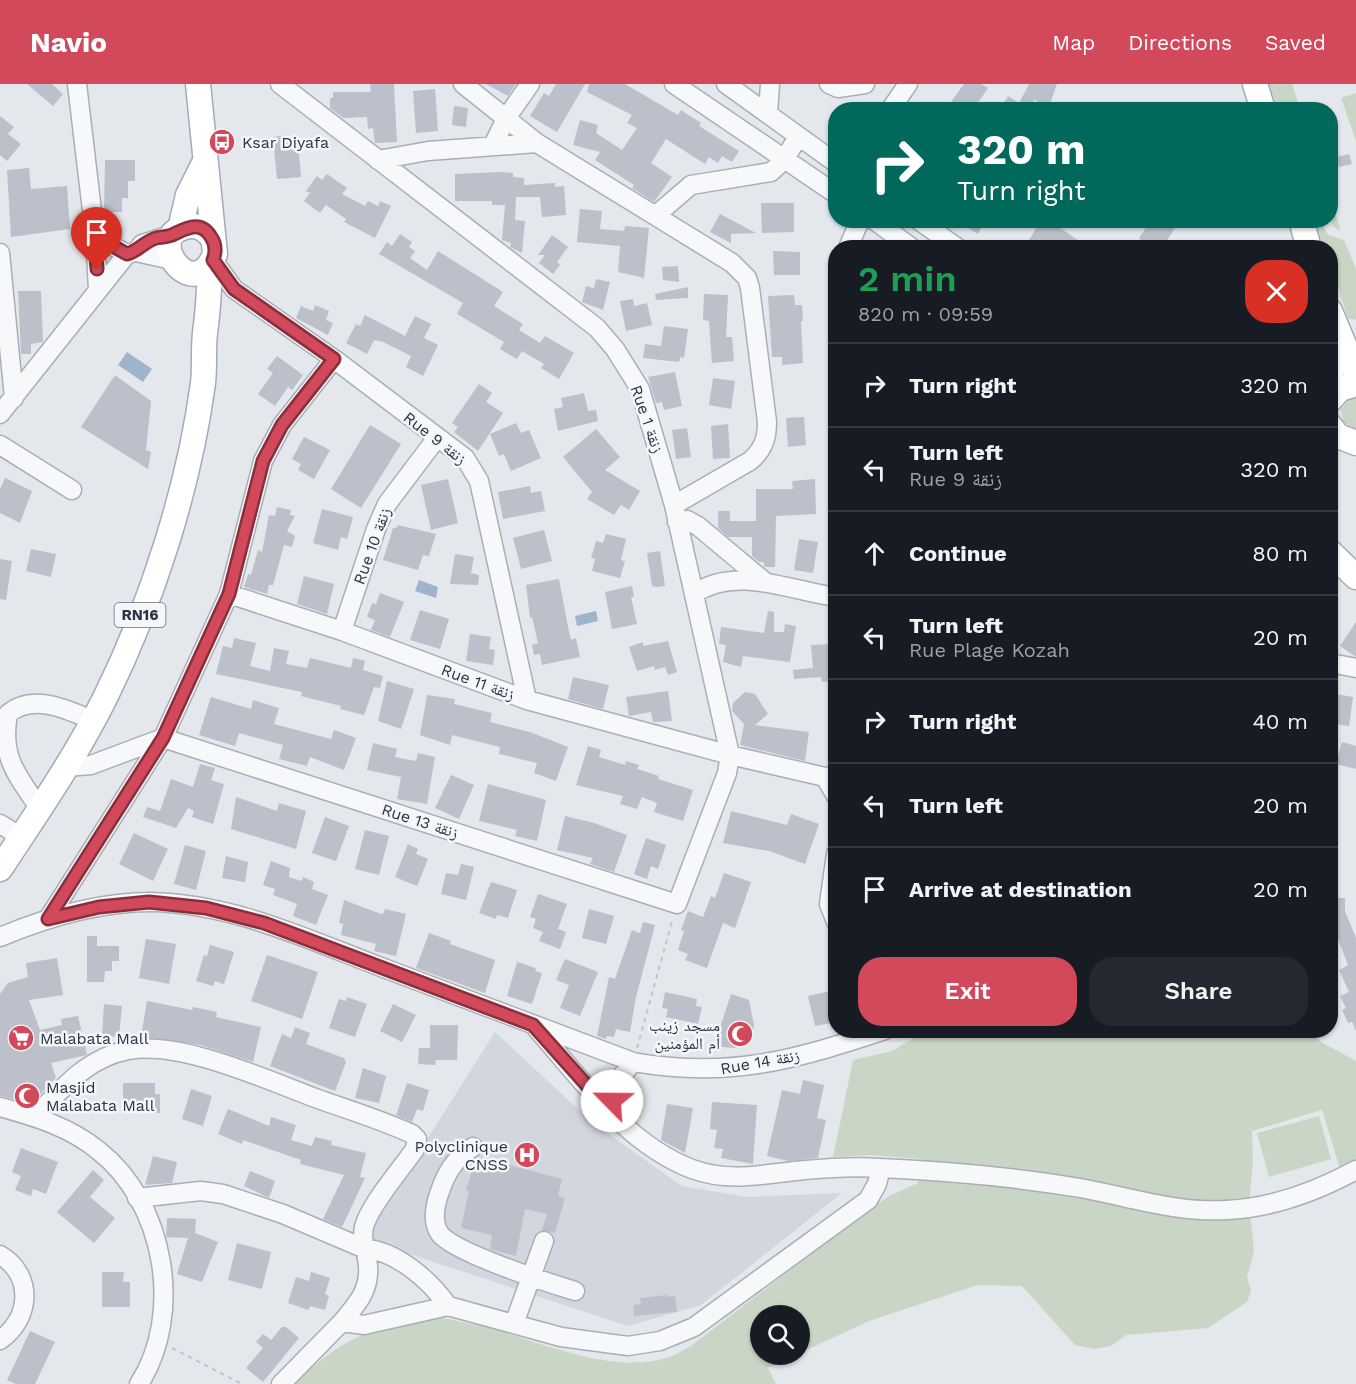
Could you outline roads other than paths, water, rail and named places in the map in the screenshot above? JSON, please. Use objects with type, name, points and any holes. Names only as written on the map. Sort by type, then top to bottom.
[{"type":"main road","name":"RN16","points":[[0,868],[40,809],[93,720],[138,622],[170,528],[198,413],[210,289],[212,255],[198,84]]},
{"type":"main road","points":[[1240,84],[1246,102]]},
{"type":"main road","points":[[1255,84],[1261,102]]},
{"type":"main road","name":"RN16","points":[[205,334],[200,305],[169,248],[177,232],[188,195],[206,161]]},
{"type":"main road","points":[[177,232],[195,226],[204,230],[212,255],[200,271],[178,266]]},
{"type":"main road","points":[[1338,330],[1356,373]]},
{"type":"main road","points":[[1338,393],[1347,386],[1356,384]]},
{"type":"main road","points":[[1338,560],[1356,577]]},
{"type":"street","points":[[77,84],[95,236],[98,289]]},
{"type":"street","name":"Rue 1 زنقة","points":[[280,84],[605,337],[640,389],[676,513],[730,755],[727,773],[677,904]]},
{"type":"street","points":[[463,84],[537,143],[732,263],[747,278],[768,422],[767,439],[759,454],[750,462],[676,513],[698,526],[765,582]]},
{"type":"street","points":[[493,145],[507,117],[530,84]]},
{"type":"street","points":[[674,84],[828,189]]},
{"type":"street","points":[[726,84],[828,158]]},
{"type":"street","points":[[768,113],[770,84]]},
{"type":"street","points":[[830,84],[838,88],[865,84]]},
{"type":"street","points":[[896,102],[908,84]]},
{"type":"street","points":[[656,215],[691,185],[771,172],[784,160],[798,137]]},
{"type":"street","points":[[378,160],[428,150],[537,143]]},
{"type":"street","points":[[399,178],[428,150]]},
{"type":"street","points":[[674,227],[691,185]]},
{"type":"street","points":[[885,228],[901,240]]},
{"type":"street","points":[[929,228],[947,240]]},
{"type":"street","points":[[0,414],[98,289],[131,253],[142,244],[177,232]]},
{"type":"street","points":[[95,236],[131,253],[178,266]]},
{"type":"street","points":[[0,253],[14,398]]},
{"type":"street","name":"Rue 9 زنقة","points":[[212,255],[234,289],[334,359],[436,439],[465,458],[479,481],[527,700]]},
{"type":"street","points":[[48,919],[163,738],[229,594],[263,461],[282,425],[334,359]]},
{"type":"street","name":"Rue 10 زنقة","points":[[342,631],[376,529],[387,504],[436,439]]},
{"type":"street","points":[[0,445],[72,490]]},
{"type":"street","points":[[694,594],[720,582],[765,582],[793,590],[828,596]]},
{"type":"street","name":"Rue 11 زنقة","points":[[229,594],[342,631],[527,700],[730,755],[828,777]]},
{"type":"street","points":[[1338,665],[1356,668]]},
{"type":"street","points":[[40,809],[9,764],[5,746],[8,714],[18,705],[34,703],[51,705],[93,720]]},
{"type":"street","points":[[66,767],[91,765],[163,738]]},
{"type":"street","name":"Rue 13 زنقة","points":[[163,738],[677,904]]},
{"type":"street","points":[[0,824],[21,837]]},
{"type":"street","name":"Rue 14 زنقة","points":[[0,937],[48,919],[99,907],[138,903],[177,904],[206,908],[290,933],[633,1062],[701,1070],[742,1067],[799,1056],[859,1038]]},
{"type":"street","points":[[533,1025],[608,1109],[656,1151],[711,1175],[744,1177],[838,1167],[979,1175],[1081,1189],[1151,1205],[1192,1211],[1228,1210],[1277,1202],[1322,1187],[1356,1170]]},
{"type":"street","points":[[35,1117],[69,1081],[88,1066],[120,1052],[147,1048],[172,1051],[245,1072],[407,1132],[416,1138],[416,1147],[365,1222],[363,1248],[369,1268],[366,1289],[358,1305],[281,1384]]},
{"type":"street","points":[[608,1109],[617,1082],[633,1062]]},
{"type":"street","points":[[0,1107],[35,1117],[69,1131],[99,1151],[121,1172],[137,1198],[159,1258],[164,1309],[159,1341],[139,1384]]},
{"type":"street","points":[[473,1148],[457,1157],[443,1180],[435,1204],[435,1222],[440,1233],[458,1246],[531,1277],[575,1291]]},
{"type":"street","points":[[342,1322],[364,1325],[448,1306],[561,1337],[628,1346],[660,1341],[694,1328],[868,1200],[877,1184],[880,1168]]},
{"type":"street","points":[[137,1198],[201,1191],[224,1194],[283,1214],[363,1248],[378,1250],[410,1269],[438,1291],[448,1306]]},
{"type":"street","points":[[514,1324],[544,1241]]},
{"type":"street","points":[[0,1255],[17,1270],[25,1292],[18,1321],[0,1340]]},
{"type":"water","points":[[127,352],[152,369],[143,382],[118,365]]},
{"type":"water","points":[[419,580],[438,587],[436,598],[415,591]]},
{"type":"water","points":[[596,611],[598,621],[577,626],[575,616]]},
{"type":"place","name":"Ksar Diyafa","points":[[222,142]]},
{"type":"place","name":"مسجد زينب أم المؤمنين","points":[[740,1034]]},
{"type":"place","name":"Malabata Mall","points":[[21,1038]]},
{"type":"place","name":"Masjid Malabata Mall","points":[[27,1096]]},
{"type":"place","name":"Polyclinique CNSS","points":[[527,1155]]}]
